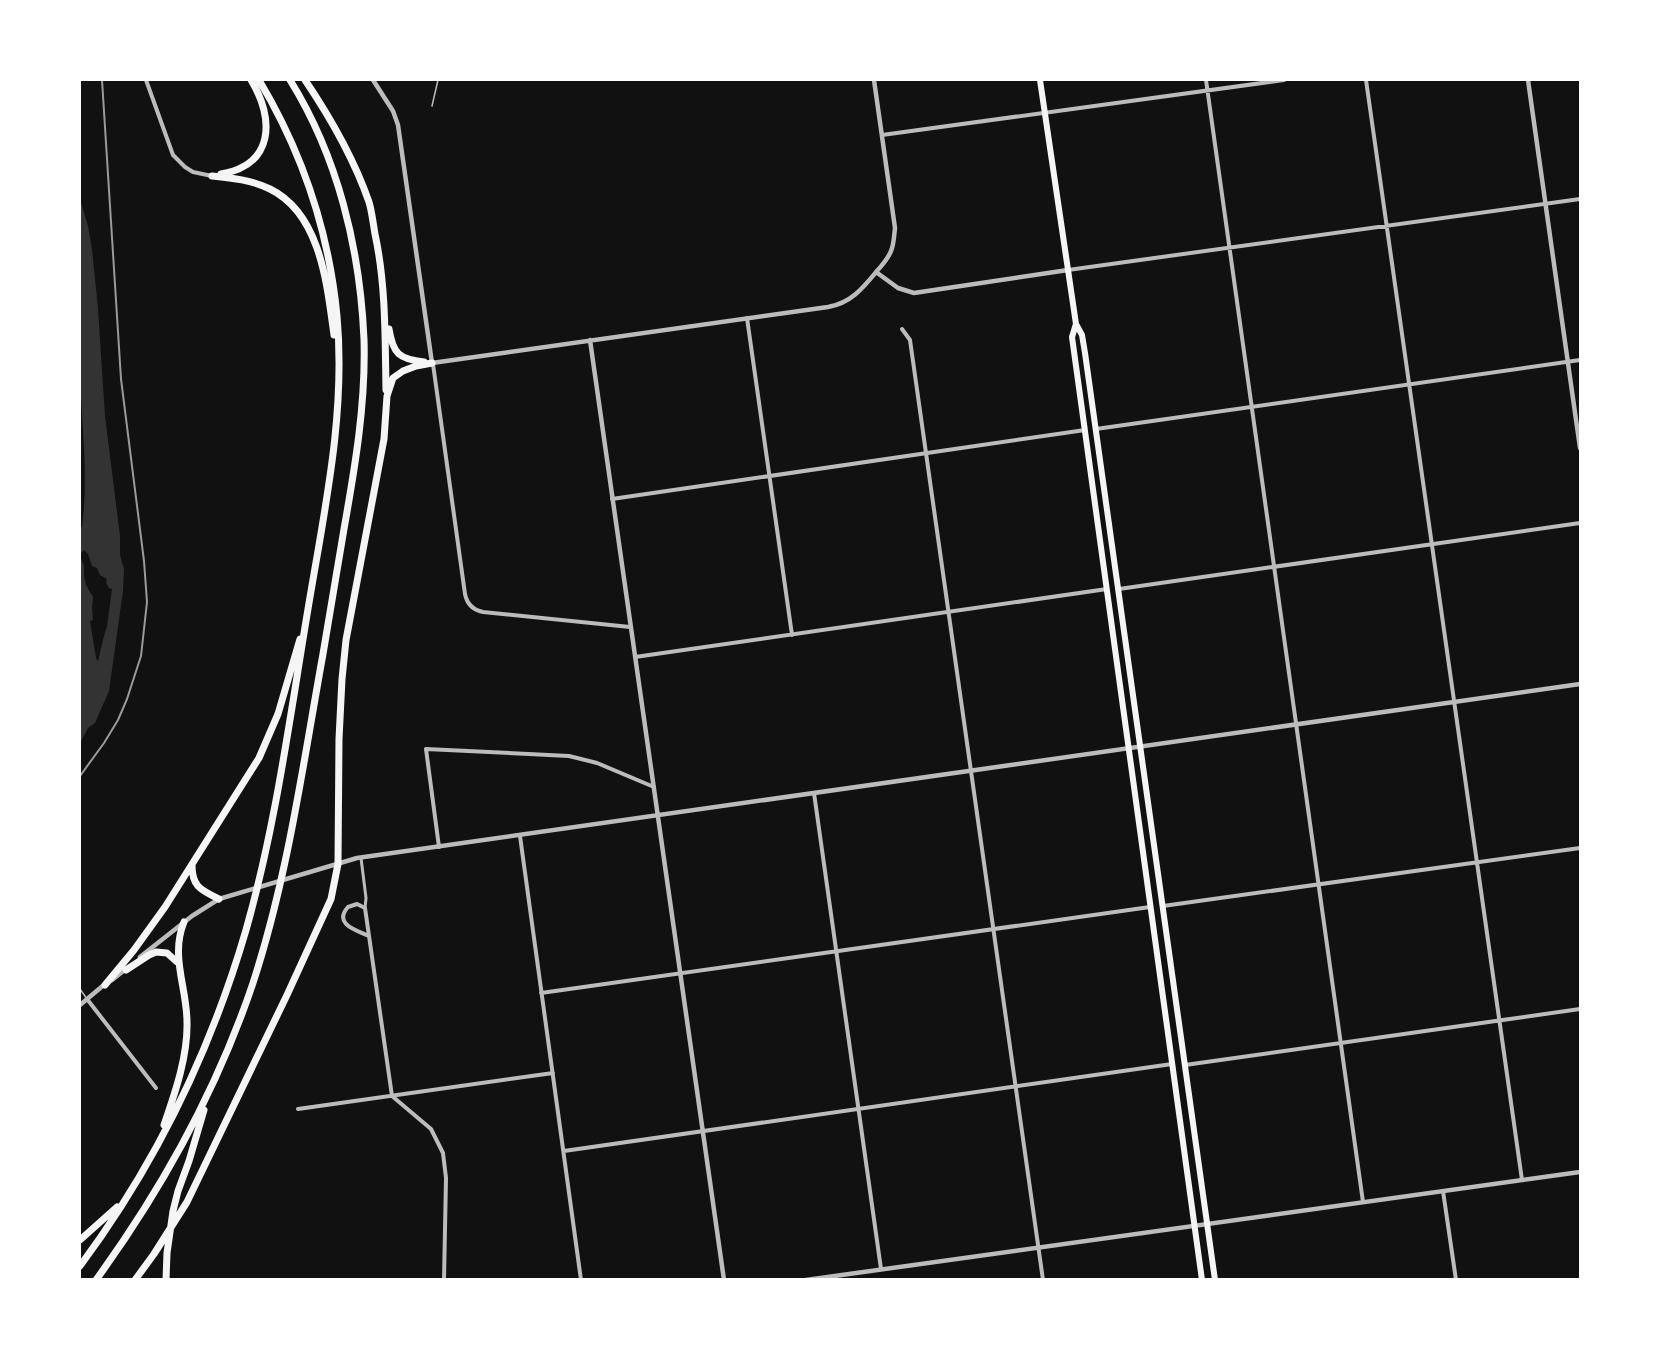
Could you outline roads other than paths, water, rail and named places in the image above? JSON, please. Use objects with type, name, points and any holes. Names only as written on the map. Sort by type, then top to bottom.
[{"type":"highway","points":[[212,176],[242,168],[254,159],[263,146],[267,125],[265,109],[251,80]]},
{"type":"highway","points":[[80,1266],[126,1199],[157,1144],[189,1083],[228,986],[246,928],[271,826],[331,472],[339,393],[339,341],[334,291],[318,215],[304,171],[279,115],[259,80]]},
{"type":"highway","points":[[166,1280],[167,1253],[178,1191],[205,1107],[253,983],[285,864],[350,500],[360,426],[364,340],[357,269],[349,229],[336,180],[321,140],[290,80]]},
{"type":"highway","points":[[305,80],[353,162],[362,183],[379,252],[391,340],[396,353],[407,359],[432,363]]},
{"type":"highway","points":[[212,176],[246,180],[268,188],[292,204],[306,223],[315,242],[327,292],[337,354],[339,393]]},
{"type":"highway","points":[[384,293],[386,414]]},
{"type":"highway","points":[[135,1280],[186,1202],[331,899],[338,864],[340,727],[346,640],[384,439],[387,396],[393,378],[416,366],[432,363]]},
{"type":"highway","points":[[105,985],[165,907],[266,745],[278,714],[308,610]]},
{"type":"highway","points":[[192,866],[192,874],[197,886],[219,899]]},
{"type":"highway","points":[[157,1144],[177,1081],[187,1037],[186,1009],[177,947],[179,933],[184,922]]},
{"type":"highway","points":[[126,970],[149,955],[162,951],[171,955],[178,965]]},
{"type":"highway","points":[[96,1280],[166,1173],[221,1065]]},
{"type":"highway","points":[[80,1240],[126,1199]]},
{"type":"main road","points":[[1040,80],[1076,324],[1082,335],[1096,429],[1215,1280]]},
{"type":"main road","points":[[1076,324],[1072,337],[1202,1280]]},
{"type":"street","points":[[146,80],[173,155],[193,172],[212,176]]},
{"type":"street","points":[[374,80],[393,111],[398,125],[465,594],[469,604],[474,609],[483,612],[630,627]]},
{"type":"street","points":[[432,363],[828,307],[844,302],[862,289],[888,257],[895,228],[874,80]]},
{"type":"street","points":[[1206,80],[1363,1202]]},
{"type":"street","points":[[882,135],[1284,80]]},
{"type":"street","points":[[1366,80],[1522,1180]]},
{"type":"street","points":[[1528,80],[1581,448]]},
{"type":"street","points":[[876,272],[898,288],[914,292],[1581,200]]},
{"type":"street","points":[[747,318],[792,635]]},
{"type":"street","points":[[902,329],[910,340],[1043,1280]]},
{"type":"street","points":[[590,340],[724,1280]]},
{"type":"street","points":[[1096,429],[1581,360]]},
{"type":"street","points":[[612,499],[1085,430]]},
{"type":"street","points":[[1118,589],[1581,523]]},
{"type":"street","points":[[635,657],[1107,589]]},
{"type":"street","points":[[80,1005],[201,909],[219,899],[360,858],[1581,684]]},
{"type":"street","points":[[439,847],[426,749],[569,756],[597,762],[654,788]]},
{"type":"street","points":[[814,793],[881,1269]]},
{"type":"street","points":[[520,836],[581,1280]]},
{"type":"street","points":[[1163,906],[1581,848]]},
{"type":"street","points":[[360,858],[392,1096],[430,1129],[443,1154],[446,1178],[444,1280]]},
{"type":"street","points":[[365,908],[357,904],[351,905],[344,911],[343,917],[349,926],[369,936]]},
{"type":"street","points":[[541,993],[1150,907]]},
{"type":"street","points":[[87,999],[156,1088]]},
{"type":"street","points":[[1185,1065],[1581,1009]]},
{"type":"street","points":[[564,1151],[1172,1064]]},
{"type":"street","points":[[298,1109],[553,1073]]},
{"type":"street","points":[[806,1280],[1581,1172]]},
{"type":"street","points":[[1443,1191],[1456,1280]]},
{"type":"lane","points":[[432,106],[438,80]]},
{"type":"lane","points":[[80,989],[87,999]]},
{"type":"railway","points":[[80,776],[104,743],[127,699],[141,656],[147,602],[121,379],[102,80]]}]
